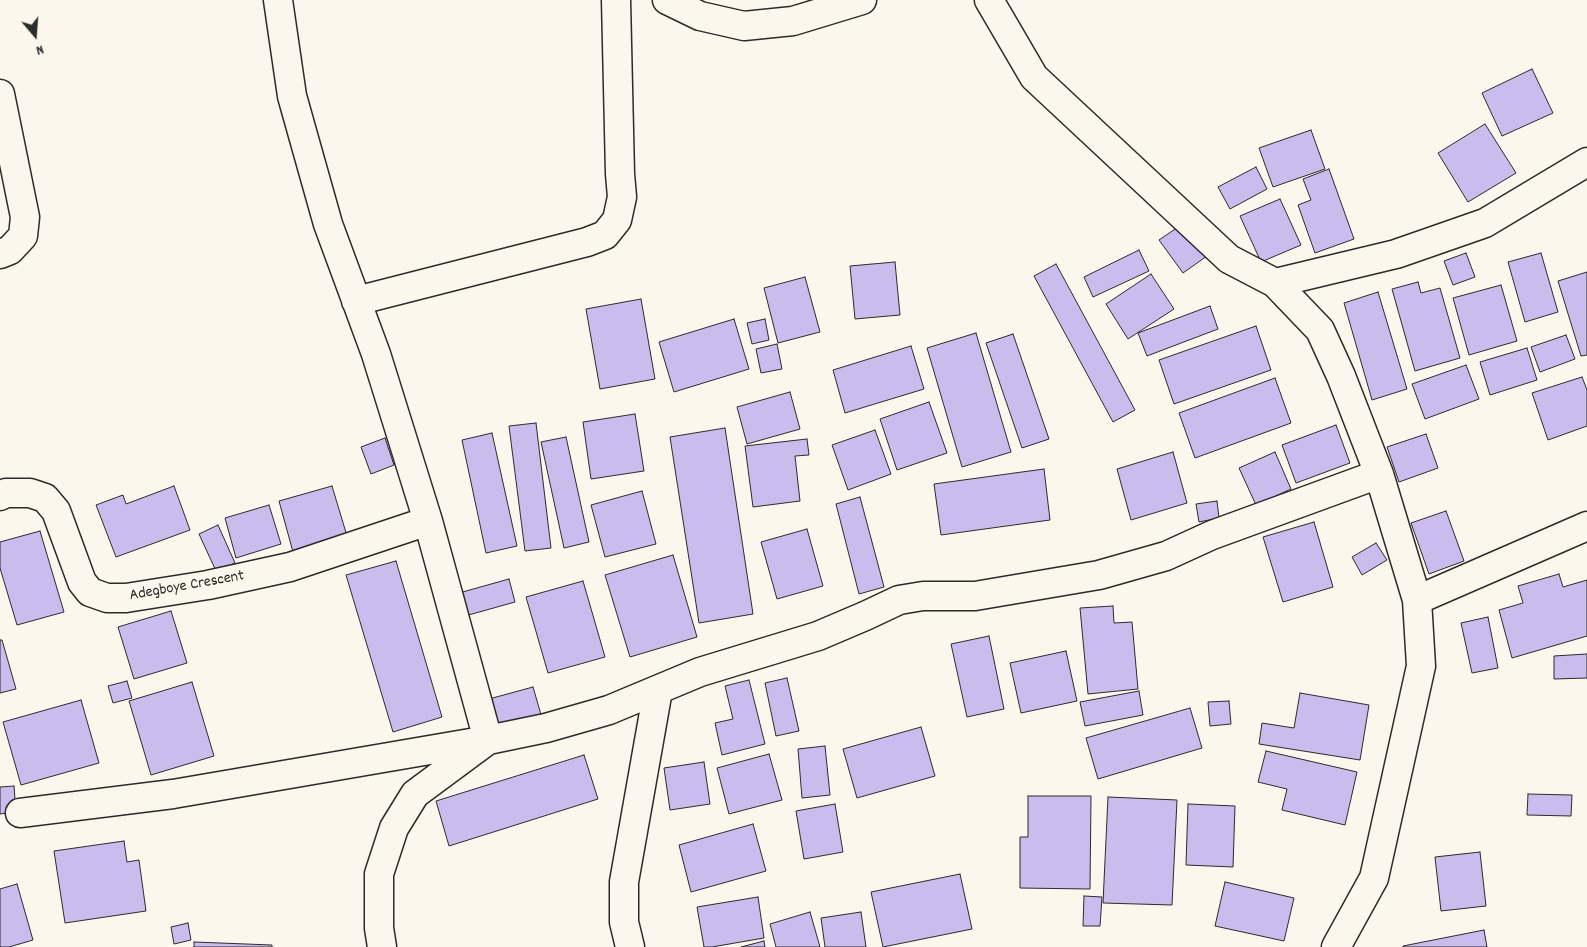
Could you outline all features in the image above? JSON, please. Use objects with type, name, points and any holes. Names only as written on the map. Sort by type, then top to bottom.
[{"type":"street","points":[[278,0],[292,96],[328,224],[376,354],[428,521],[488,740]]},
{"type":"street","points":[[356,301],[587,242],[605,234],[617,220],[622,197],[616,0]]},
{"type":"street","points":[[667,0],[700,16],[744,26],[793,20],[862,0]]},
{"type":"street","points":[[989,0],[1034,77],[1229,259],[1275,283],[1320,330],[1341,376],[1379,474],[1417,600],[1421,666],[1374,878],[1336,947]]},
{"type":"street","points":[[0,94],[25,217],[23,236],[10,250],[0,254]]},
{"type":"street","points":[[1275,283],[1396,254],[1485,224],[1587,162]]},
{"type":"street","points":[[20,814],[173,794],[488,740],[546,728],[609,710],[700,672],[818,636],[899,600],[923,596],[975,596],[1100,575],[1166,556],[1212,535],[1379,474]]},
{"type":"street","name":"Adegboye Crescent","points":[[0,496],[6,493],[30,493],[45,498],[56,511],[82,582],[90,592],[107,598],[126,598],[208,585],[290,567],[428,521]]},
{"type":"street","points":[[1417,600],[1587,526]]},
{"type":"street","points":[[630,947],[624,922],[624,882],[658,690]]},
{"type":"street","points":[[382,947],[379,928],[378,874],[394,828],[415,794],[488,740]]},
{"type":"building","points":[[1532,69],[1553,113],[1502,136],[1482,93]]},
{"type":"building","points":[[1485,124],[1516,173],[1468,202],[1438,153]]},
{"type":"building","points":[[1311,130],[1325,169],[1273,187],[1259,148]]},
{"type":"building","points":[[1256,167],[1267,189],[1230,209],[1218,187]]},
{"type":"building","points":[[1329,169],[1354,239],[1315,253],[1298,205],[1311,200],[1303,179]]},
{"type":"building","points":[[1280,199],[1301,245],[1261,262],[1240,216]]},
{"type":"building","points":[[1184,223],[1207,256],[1183,273],[1159,240]]},
{"type":"building","points":[[1139,250],[1149,271],[1093,297],[1084,277]]},
{"type":"building","points":[[1466,253],[1475,277],[1453,285],[1444,261]]},
{"type":"building","points":[[1541,253],[1558,312],[1525,322],[1508,262]]},
{"type":"building","points":[[895,262],[900,315],[855,319],[850,266]]},
{"type":"building","points":[[1056,264],[1135,410],[1113,422],[1034,276]]},
{"type":"building","points":[[1587,272],[1587,355],[1581,356],[1558,281]]},
{"type":"building","points":[[1151,274],[1174,309],[1128,339],[1106,304]]},
{"type":"building","points":[[805,277],[820,332],[778,343],[764,288]]},
{"type":"building","points":[[1418,282],[1421,293],[1440,288],[1460,358],[1415,371],[1392,289]]},
{"type":"building","points":[[1501,285],[1517,341],[1469,355],[1453,298]]},
{"type":"building","points":[[1378,292],[1407,389],[1372,400],[1344,303]]},
{"type":"building","points":[[641,299],[655,379],[600,389],[586,309]]},
{"type":"building","points":[[1210,306],[1218,329],[1147,356],[1138,333]]},
{"type":"building","points":[[734,319],[749,369],[674,392],[659,342]]},
{"type":"building","points":[[765,319],[769,340],[752,344],[747,323]]},
{"type":"building","points":[[1256,326],[1271,370],[1174,404],[1159,360]]},
{"type":"building","points":[[976,333],[1011,452],[962,467],[927,348]]},
{"type":"building","points":[[1013,334],[1049,439],[1022,448],[986,343]]},
{"type":"building","points":[[1566,335],[1575,359],[1540,372],[1531,347]]},
{"type":"building","points":[[777,344],[782,369],[761,373],[756,349]]},
{"type":"building","points":[[911,346],[924,389],[845,413],[833,370]]},
{"type":"building","points":[[1527,348],[1537,380],[1490,395],[1480,362]]},
{"type":"building","points":[[1466,365],[1479,399],[1425,419],[1412,384]]},
{"type":"building","points":[[1582,377],[1587,390],[1587,426],[1548,440],[1532,393]]},
{"type":"building","points":[[1275,378],[1291,423],[1195,458],[1179,413]]},
{"type":"building","points":[[790,392],[800,429],[747,444],[737,407]]},
{"type":"building","points":[[929,402],[947,453],[897,470],[880,419]]},
{"type":"building","points":[[635,414],[644,471],[591,479],[583,422]]},
{"type":"building","points":[[536,423],[551,548],[525,551],[509,426]]},
{"type":"building","points":[[1336,425],[1350,463],[1296,483],[1282,445]]},
{"type":"building","points":[[725,428],[753,614],[699,623],[670,437]]},
{"type":"building","points":[[875,430],[891,474],[848,490],[832,445]]},
{"type":"building","points":[[492,433],[517,546],[486,553],[462,440]]},
{"type":"building","points":[[1426,434],[1438,468],[1399,482],[1387,447]]},
{"type":"building","points":[[566,437],[589,542],[564,548],[541,442]]},
{"type":"building","points":[[385,438],[394,465],[371,474],[361,447]]},
{"type":"building","points":[[807,439],[809,455],[795,456],[800,501],[753,507],[745,446]]},
{"type":"building","points":[[1173,452],[1187,503],[1131,520],[1117,469]]},
{"type":"building","points":[[1275,452],[1291,489],[1256,505],[1239,468]]},
{"type":"building","points":[[1044,469],[1050,520],[941,535],[934,484]]},
{"type":"building","points":[[174,486],[190,530],[116,557],[96,505],[123,495],[126,504]]},
{"type":"building","points":[[332,486],[347,536],[293,552],[279,501]]},
{"type":"building","points":[[642,491],[656,544],[605,557],[591,505]]},
{"type":"building","points":[[860,497],[884,587],[859,594],[836,504]]},
{"type":"building","points":[[1217,501],[1219,518],[1199,522],[1196,504]]},
{"type":"building","points":[[269,505],[281,544],[236,558],[225,518]]},
{"type":"building","points":[[1446,511],[1464,561],[1429,574],[1411,523]]},
{"type":"building","points":[[1314,522],[1333,587],[1283,602],[1263,537]]},
{"type":"building","points":[[218,525],[235,563],[216,571],[199,534]]},
{"type":"building","points":[[807,529],[823,586],[777,599],[761,542]]},
{"type":"building","points":[[40,531],[64,612],[17,625],[0,568],[0,542]]},
{"type":"building","points":[[1376,543],[1387,560],[1362,575],[1352,557]]},
{"type":"building","points":[[673,555],[697,637],[630,657],[605,575]]},
{"type":"building","points":[[396,561],[442,717],[393,732],[346,575]]},
{"type":"building","points":[[1559,574],[1563,587],[1587,580],[1587,636],[1512,658],[1499,610],[1523,603],[1518,586]]},
{"type":"building","points":[[509,579],[515,602],[465,616],[459,593]]},
{"type":"building","points":[[583,581],[605,657],[548,673],[526,597]]},
{"type":"building","points":[[1113,606],[1114,623],[1132,622],[1138,689],[1088,694],[1080,608]]},
{"type":"building","points":[[171,611],[187,663],[134,679],[118,627]]},
{"type":"building","points":[[1488,617],[1498,668],[1472,673],[1461,623]]},
{"type":"building","points":[[989,636],[1004,709],[967,717],[951,644]]},
{"type":"building","points":[[0,640],[2,640],[16,689],[0,693]]},
{"type":"building","points":[[1066,651],[1077,701],[1021,713],[1010,663]]},
{"type":"building","points":[[1587,654],[1587,678],[1554,679],[1554,656]]},
{"type":"building","points":[[787,678],[799,731],[776,736],[765,683]]},
{"type":"building","points":[[749,680],[765,744],[722,755],[715,723],[733,719],[725,686]]},
{"type":"building","points":[[127,681],[132,698],[113,703],[108,686]]},
{"type":"building","points":[[192,682],[214,756],[151,775],[129,701]]},
{"type":"building","points":[[533,687],[544,725],[499,737],[489,699]]},
{"type":"building","points":[[1139,691],[1143,715],[1085,726],[1080,702]]},
{"type":"building","points":[[1300,693],[1369,705],[1360,760],[1259,744],[1262,723],[1294,728]]},
{"type":"building","points":[[81,700],[99,763],[21,785],[3,722]]},
{"type":"building","points":[[1229,701],[1231,724],[1210,726],[1208,702]]},
{"type":"building","points":[[1190,708],[1202,748],[1098,779],[1086,738]]},
{"type":"building","points":[[921,727],[935,776],[857,798],[843,749]]},
{"type":"building","points":[[825,746],[830,795],[802,798],[798,749]]},
{"type":"building","points":[[1266,751],[1357,772],[1345,825],[1282,810],[1287,789],[1258,782]]},
{"type":"building","points":[[769,754],[782,800],[729,814],[717,768]]},
{"type":"building","points":[[584,755],[598,799],[449,846],[436,801]]},
{"type":"building","points":[[704,762],[710,804],[670,810],[664,768]]},
{"type":"building","points":[[14,786],[16,812],[0,814],[0,787]]},
{"type":"building","points":[[1528,794],[1572,795],[1571,816],[1527,815]]},
{"type":"building","points":[[1028,796],[1091,796],[1090,889],[1020,888],[1020,837],[1028,837]]},
{"type":"building","points":[[1108,797],[1177,800],[1172,905],[1103,903]]},
{"type":"building","points":[[835,804],[843,852],[804,859],[796,811]]},
{"type":"building","points":[[1188,804],[1235,806],[1233,867],[1186,865]]},
{"type":"building","points":[[753,824],[766,871],[691,892],[679,845]]},
{"type":"building","points":[[124,841],[127,862],[139,860],[146,911],[65,923],[54,851]]},
{"type":"building","points":[[1480,852],[1486,906],[1441,911],[1435,857]]},
{"type":"building","points":[[960,874],[972,929],[883,947],[871,892]]},
{"type":"building","points":[[1225,882],[1294,898],[1284,941],[1215,926]]},
{"type":"building","points":[[17,884],[33,940],[9,947],[0,947],[0,889]]},
{"type":"building","points":[[1084,896],[1102,897],[1100,926],[1083,926]]},
{"type":"building","points":[[758,897],[764,938],[704,947],[697,907]]},
{"type":"building","points":[[810,912],[820,947],[776,947],[770,924]]},
{"type":"building","points":[[861,912],[866,947],[825,947],[821,918]]},
{"type":"building","points":[[188,923],[191,940],[174,944],[171,927]]},
{"type":"building","points":[[1484,930],[1487,947],[1403,947],[1403,946]]},
{"type":"building","points":[[764,941],[765,947],[741,947]]},
{"type":"building","points":[[194,942],[272,945],[272,947],[194,947]]}]
